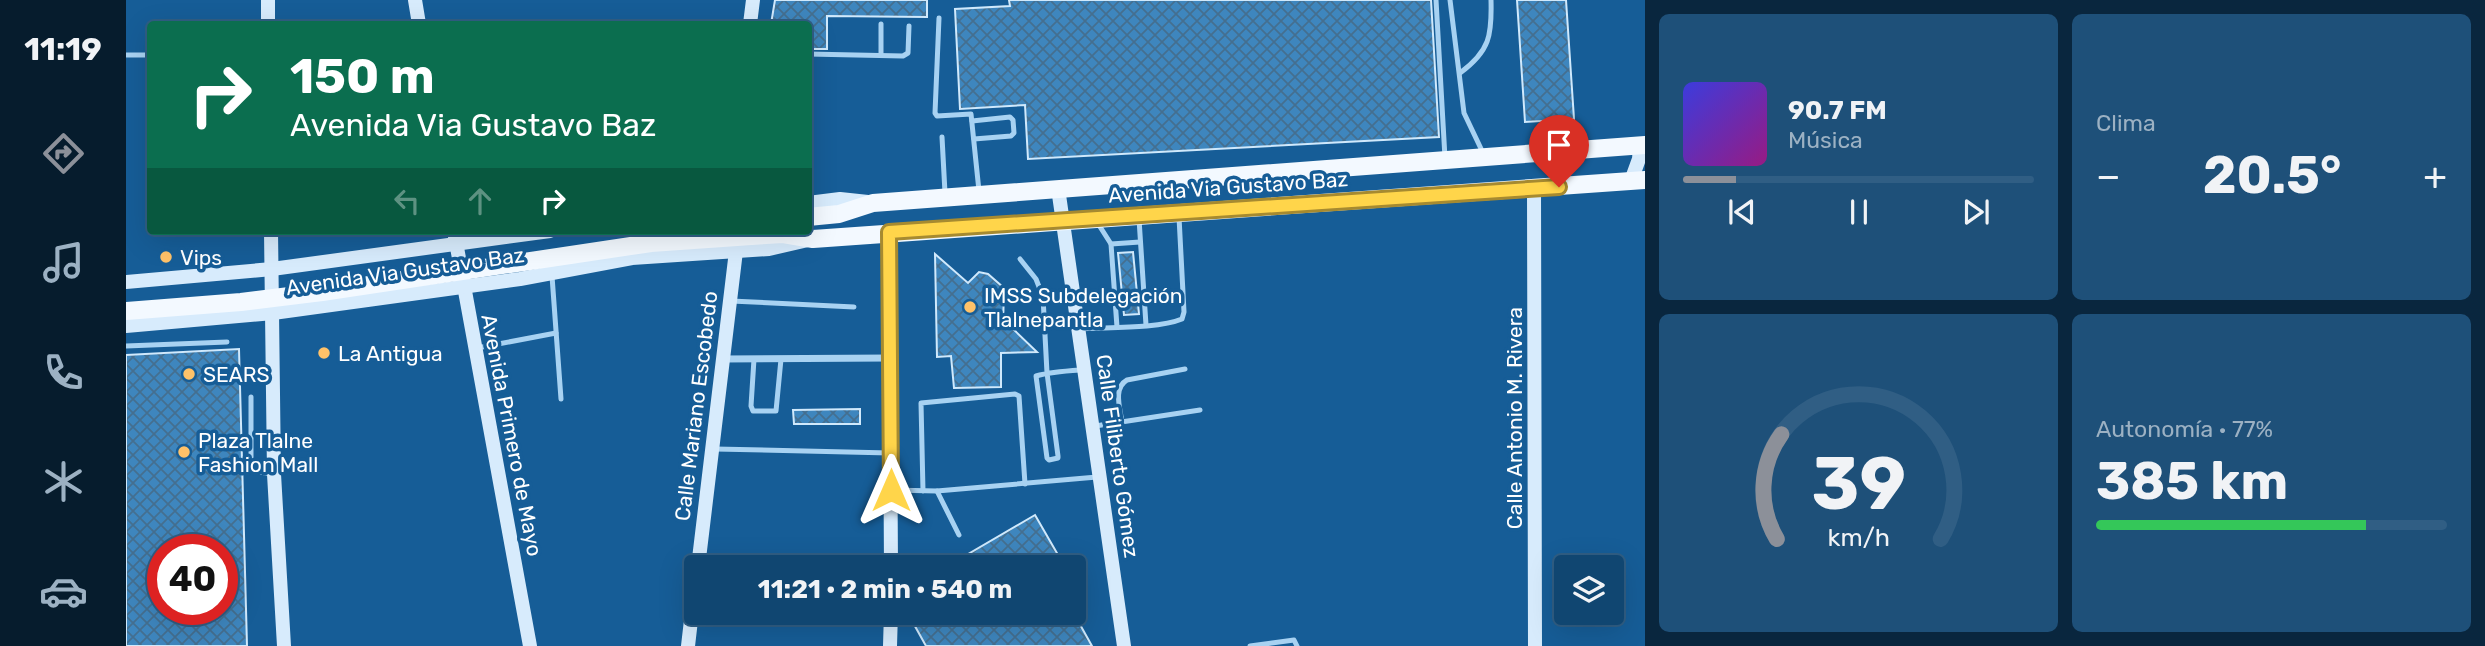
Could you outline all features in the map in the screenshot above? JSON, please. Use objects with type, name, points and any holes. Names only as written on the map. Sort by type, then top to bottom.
[{"type":"main road","name":"Avenida Via Gustavo Baz","points":[[812,217],[839,214],[873,203],[1643,146]]},
{"type":"main road","name":"Avenida Via Gustavo Baz","points":[[789,235],[813,239],[1638,181]]},
{"type":"main road","name":"Avenida Via Gustavo Baz","points":[[126,301],[322,282],[636,235]]},
{"type":"main road","name":"Avenida Via Gustavo Baz","points":[[126,312],[322,292],[651,243],[767,235]]},
{"type":"street","points":[[268,0],[268,21]]},
{"type":"street","points":[[415,0],[418,21]]},
{"type":"street","points":[[750,21],[753,0]]},
{"type":"street","points":[[1638,181],[1639,159],[1643,146]]},
{"type":"street","name":"Calle Filiberto Gómez","points":[[1058,188],[1124,646]]},
{"type":"street","name":"Calle Antonio M. Rivera","points":[[1534,189],[1535,646]]},
{"type":"street","name":"Avenida Via Gustavo Baz","points":[[812,202],[840,199],[873,203]]},
{"type":"street","points":[[889,232],[891,555]]},
{"type":"street","points":[[271,235],[274,474],[284,646]]},
{"type":"street","name":"Avenida Via Gustavo Baz","points":[[126,282],[272,269],[455,238],[529,235]]},
{"type":"street","points":[[518,237],[512,241],[508,254],[520,279]]},
{"type":"street","name":"Avenida Primero de Mayo","points":[[455,238],[530,646]]},
{"type":"street","name":"Avenida Via Gustavo Baz","points":[[126,326],[273,313],[520,279],[632,258],[769,249],[813,239]]},
{"type":"street","name":"Calle Mariano Escobedo","points":[[699,555],[736,251]]},
{"type":"street","points":[[723,359],[891,358]]},
{"type":"street","points":[[688,646],[690,625]]},
{"type":"street","points":[[890,646],[891,625]]},
{"type":"lane","points":[[1436,0],[1446,160]]},
{"type":"lane","points":[[1450,0],[1464,113],[1486,158]]},
{"type":"lane","points":[[1460,73],[1479,57],[1487,46],[1491,35],[1491,0]]},
{"type":"lane","points":[[939,18],[934,113],[937,116],[969,114],[972,121],[979,194]]},
{"type":"lane","points":[[881,24],[881,55]]},
{"type":"lane","points":[[812,54],[906,55],[909,26]]},
{"type":"lane","points":[[126,55],[147,55]]},
{"type":"lane","points":[[972,121],[1010,117],[1013,120],[1014,134],[1011,136],[974,139]]},
{"type":"lane","points":[[942,137],[945,197]]},
{"type":"lane","points":[[1079,329],[1146,325],[1182,319],[1184,312],[1179,213]]},
{"type":"lane","points":[[1139,216],[1146,325]]},
{"type":"lane","points":[[1095,219],[1111,244],[1117,327]]},
{"type":"lane","points":[[1111,244],[1140,242]]},
{"type":"lane","points":[[1020,258],[1041,288],[1047,373],[1058,456],[1049,460],[1036,378],[1047,373],[1084,369]]},
{"type":"lane","points":[[552,273],[561,399]]},
{"type":"lane","points":[[731,301],[854,307]]},
{"type":"lane","points":[[474,348],[556,333]]},
{"type":"lane","points":[[126,346],[227,342]]},
{"type":"lane","points":[[754,359],[751,406],[753,411],[758,412],[776,411],[781,359]]},
{"type":"lane","points":[[1122,422],[1119,389],[1121,383],[1185,369]]},
{"type":"lane","points":[[923,491],[921,403],[1014,394],[1019,396],[1025,484]]},
{"type":"lane","points":[[251,397],[251,462],[255,470],[274,474]]},
{"type":"lane","points":[[1092,426],[1200,410]]},
{"type":"lane","points":[[712,449],[891,453]]},
{"type":"lane","points":[[891,490],[937,491],[1099,477]]},
{"type":"lane","points":[[937,491],[959,535]]},
{"type":"lane","points":[[1250,646],[1294,640],[1297,646]]},
{"type":"building","points":[[775,0],[927,0],[927,17],[827,16],[827,49],[812,49],[812,21],[772,21]]},
{"type":"building","points":[[1009,0],[1431,0],[1439,137],[1028,159],[1025,105],[960,109],[955,9],[1010,6]]},
{"type":"building","points":[[1517,0],[1566,0],[1574,119],[1525,122]]},
{"type":"building","points":[[1133,252],[1139,314],[1124,315],[1118,253]]},
{"type":"building","name":"IMSS Subdelegación Tlalnepantla","points":[[935,254],[968,283],[979,272],[988,274],[1004,288],[1003,328],[1011,327],[1037,352],[1001,353],[1001,387],[954,388],[951,356],[937,357]]},
{"type":"building","name":"Plaza Tlalne Fashion Mall","points":[[239,349],[247,646],[126,646],[126,355]]},
{"type":"building","points":[[860,409],[860,424],[794,424],[793,410]]},
{"type":"building","points":[[1035,515],[1058,555],[967,555]]},
{"type":"building","points":[[914,625],[1080,625],[1092,646],[926,646]]},
{"type":"place","name":"Vips","points":[[166,257]]},
{"type":"place","name":"IMSS Subdelegación Tlalnepantla","points":[[970,307]]},
{"type":"place","name":"La Antigua","points":[[324,353]]},
{"type":"place","name":"SEARS","points":[[189,374]]},
{"type":"place","name":"Plaza Tlalne Fashion Mall","points":[[184,452]]},
{"type":"route","points":[[891,490],[889,232],[1559,187]]}]
